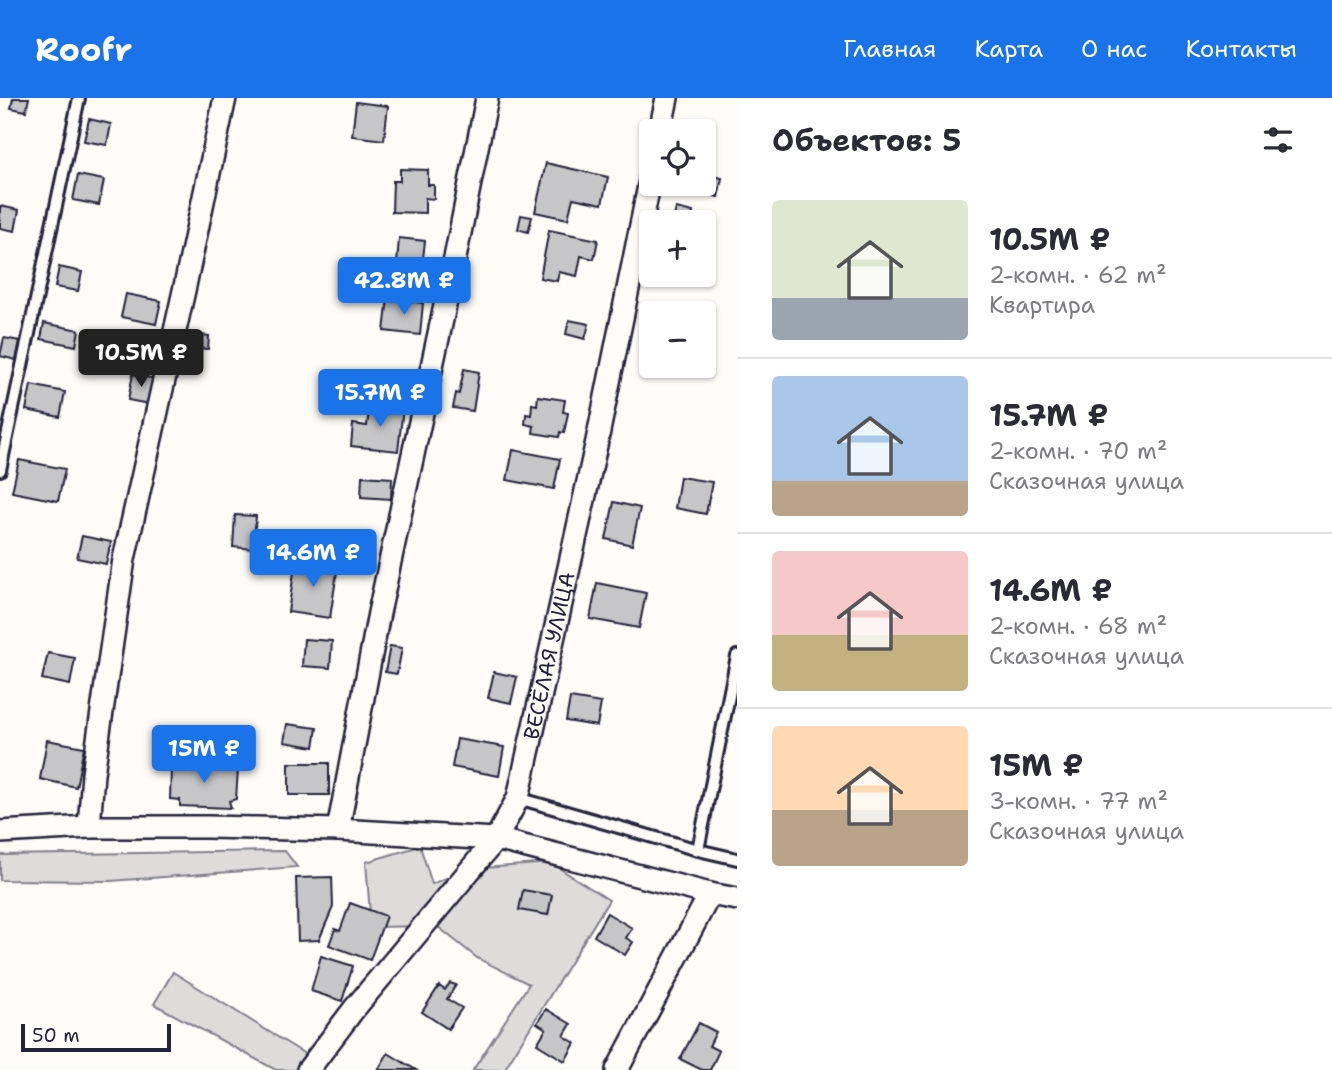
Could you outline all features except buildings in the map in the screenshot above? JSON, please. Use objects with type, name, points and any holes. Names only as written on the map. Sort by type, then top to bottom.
[{"type":"street","points":[[89,827],[93,774],[124,559],[225,98]]},
{"type":"street","points":[[338,830],[379,613],[453,273],[487,98]]},
{"type":"street","points":[[663,119],[667,98]]},
{"type":"street","name":"ВЕСЁЛАЯ УЛИЦА","points":[[308,1070],[354,1009],[496,839],[518,798],[597,441],[647,196]]},
{"type":"street","points":[[0,832],[89,827],[208,827],[338,830],[496,839],[737,900]]},
{"type":"street","points":[[617,1070],[710,894]]},
{"type":"lane","points":[[0,470],[79,98]]},
{"type":"lane","points":[[698,850],[737,656]]},
{"type":"lane","points":[[518,798],[737,859]]},
{"type":"shaded area","points":[[420,846],[432,884],[468,869],[551,863],[609,900],[504,1070],[473,1070],[529,984],[477,958],[437,926],[371,927],[366,862]]},
{"type":"shaded area","points":[[285,851],[297,867],[110,881],[0,880],[0,855]]},
{"type":"shaded area","points":[[173,972],[308,1056],[307,1070],[276,1070],[154,1004]]}]
